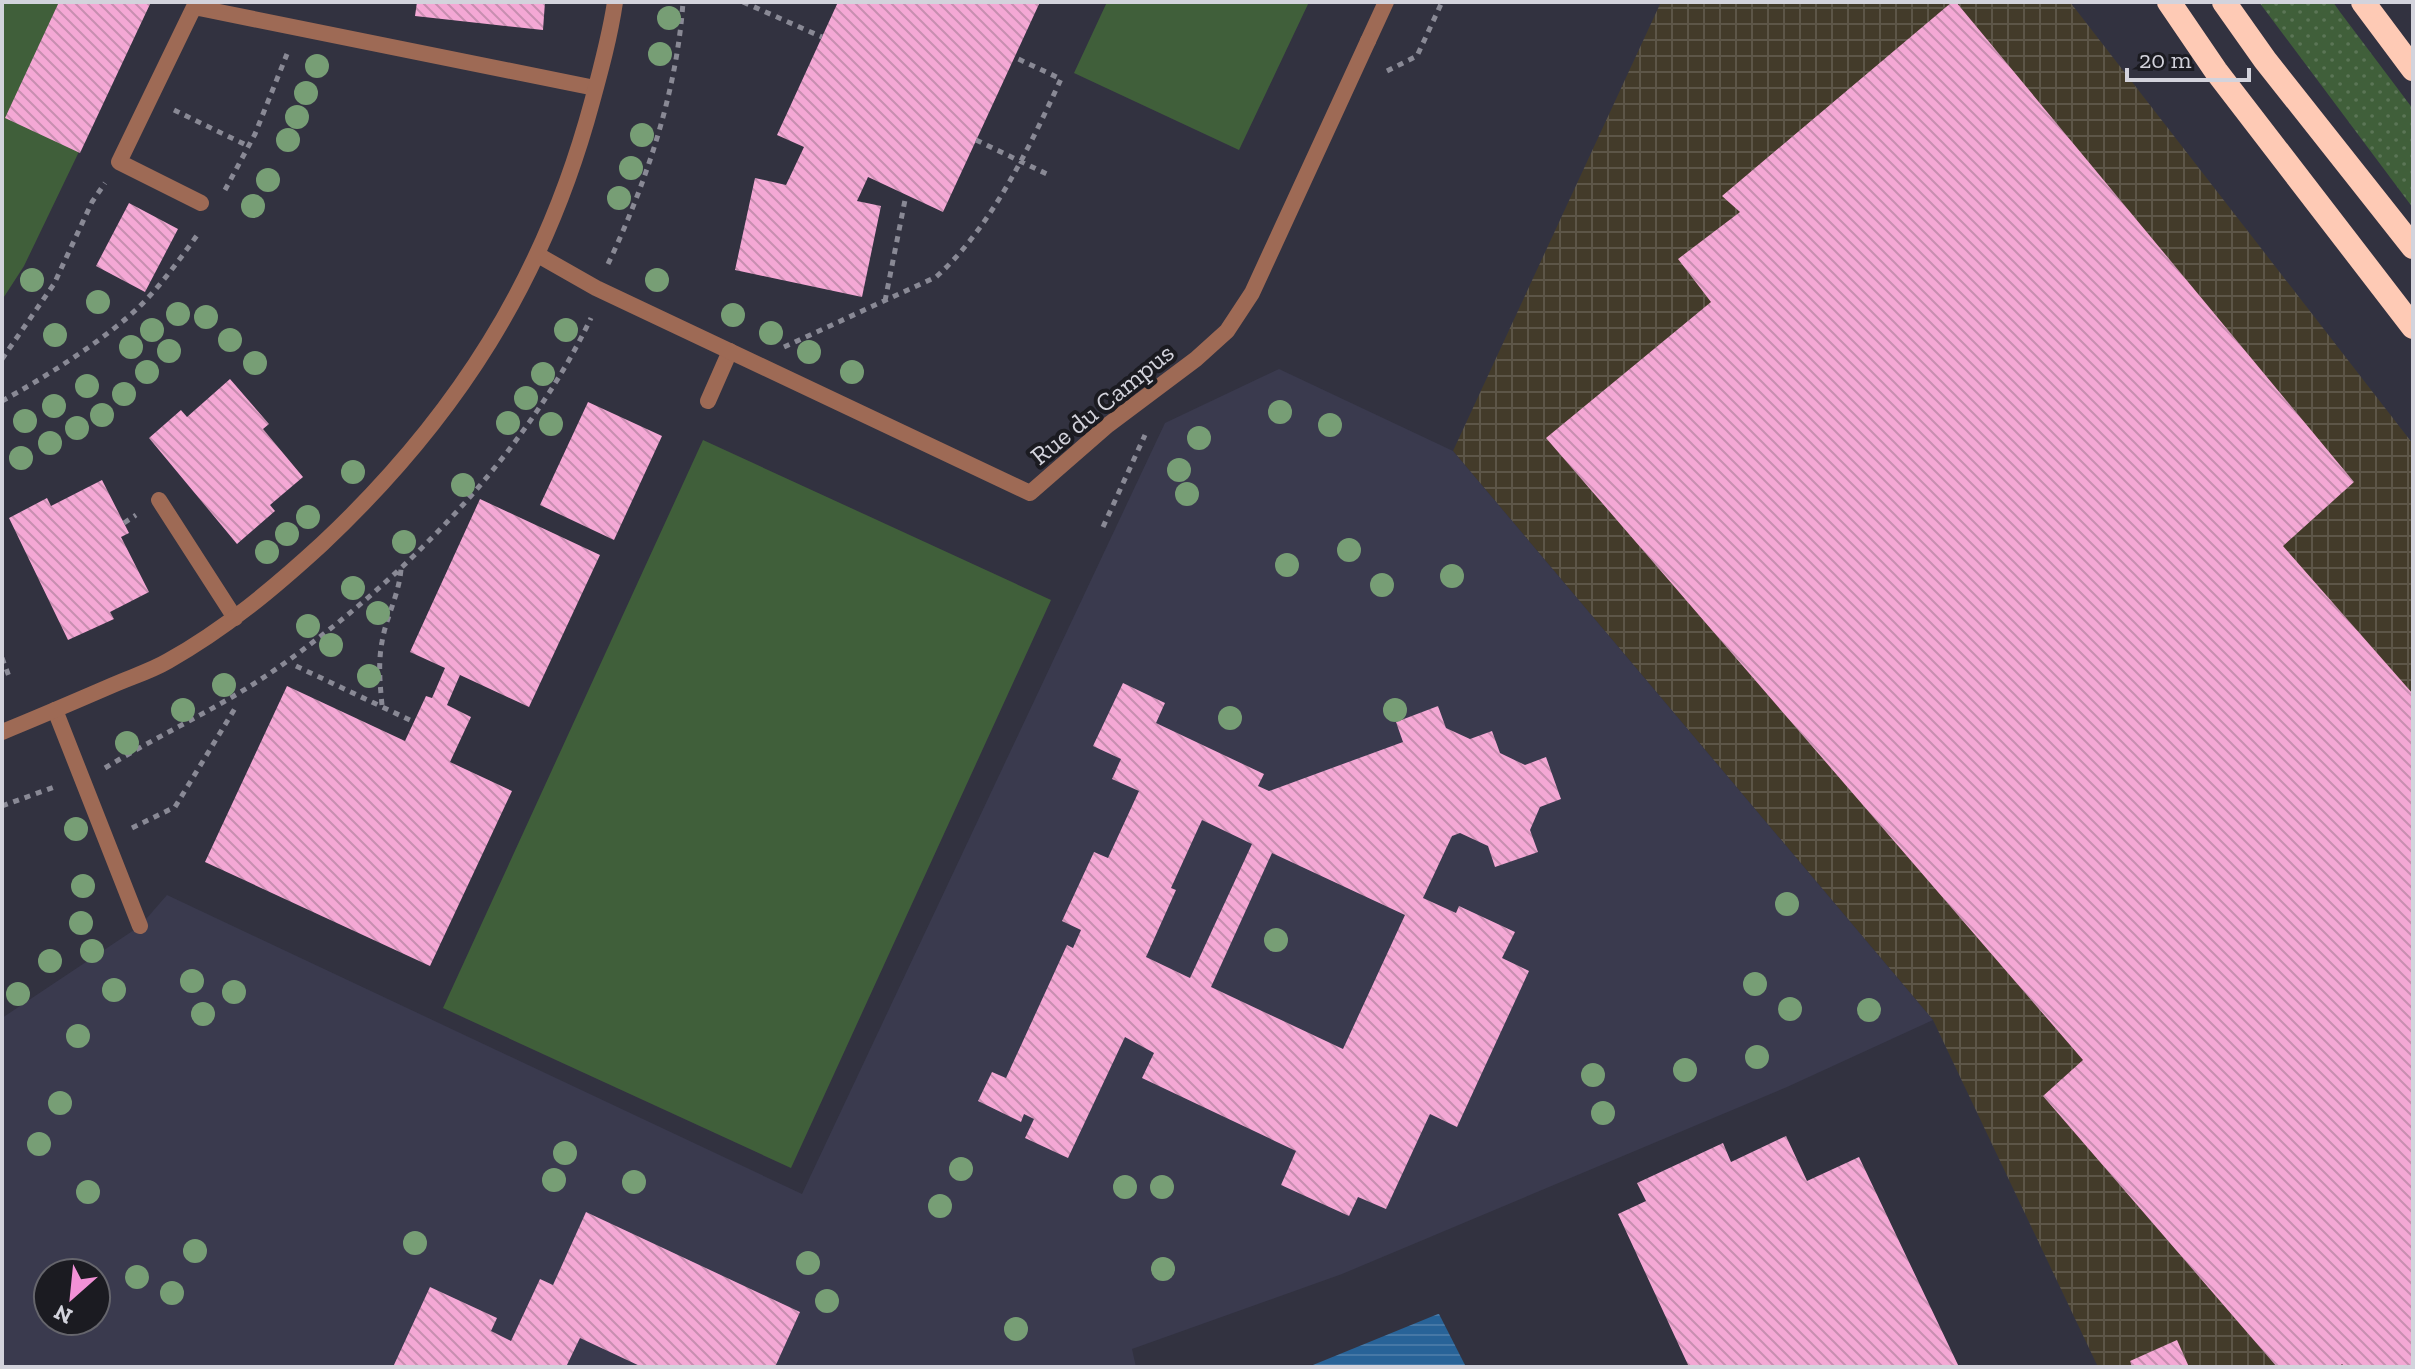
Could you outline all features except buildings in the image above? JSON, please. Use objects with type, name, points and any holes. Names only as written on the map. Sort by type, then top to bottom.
[{"type":"highway","points":[[2169,2],[2216,71],[2413,327]]},
{"type":"highway","points":[[2224,2],[2265,60],[2413,247]]},
{"type":"highway","points":[[2363,2],[2413,69]]},
{"type":"street","points":[[2,732],[167,662],[235,618],[280,583],[373,496],[449,402],[490,344],[538,255],[569,181],[611,30],[615,2]]},
{"type":"street","name":"Rue du Campus","points":[[538,255],[596,288],[1030,493],[1108,425],[1196,359],[1227,331],[1252,293],[1386,2]]},
{"type":"street","points":[[201,203],[119,162],[194,7],[595,88]]},
{"type":"street","points":[[708,401],[730,351]]},
{"type":"street","points":[[159,500],[235,618]]},
{"type":"street","points":[[55,710],[140,926]]},
{"type":"path","points":[[102,772],[105,767],[276,669],[401,568],[422,550],[472,494],[541,403],[596,308],[596,288],[635,200],[671,81],[683,2]]},
{"type":"path","points":[[743,2],[822,37]]},
{"type":"path","points":[[1343,92],[1417,56],[1442,2]]},
{"type":"path","points":[[223,193],[248,146],[291,45]]},
{"type":"path","points":[[751,361],[936,277],[957,259],[1023,162],[1061,79],[1014,57]]},
{"type":"path","points":[[163,105],[248,146]]},
{"type":"path","points":[[976,140],[1049,175]]},
{"type":"path","points":[[2,359],[54,284],[92,202],[119,162]]},
{"type":"path","points":[[885,302],[906,195]]},
{"type":"path","points":[[2,401],[106,334],[139,307],[169,274],[198,234]]},
{"type":"path","points":[[1103,527],[1151,423]]},
{"type":"path","points":[[382,705],[379,674],[382,641],[400,585],[401,568]]},
{"type":"path","points":[[2,658],[10,679]]},
{"type":"path","points":[[296,666],[414,722]]},
{"type":"path","points":[[106,840],[175,807],[237,705]]},
{"type":"path","points":[[2,806],[55,785],[63,788]]},
{"type":"shaded area","points":[[1661,2],[2070,2],[2413,444],[2413,1367],[2098,1367],[1933,1020],[1453,451]]},
{"type":"shaded area","points":[[1279,369],[1453,451],[1933,1020],[1787,1087],[1342,1274],[1132,1349],[1136,1367],[2,1367],[2,1018],[140,926],[167,895],[802,1194],[1165,423]]},
{"type":"green space","points":[[2,2],[151,2],[24,266],[2,300]]},
{"type":"green space","points":[[1107,2],[1309,2],[1239,150],[1074,73]]},
{"type":"green space","points":[[2259,2],[2333,2],[2413,109],[2413,208]]},
{"type":"green space","points":[[703,440],[1051,600],[791,1168],[443,1008]]},
{"type":"water","points":[[1438,1314],[1466,1367],[1308,1367]]}]
